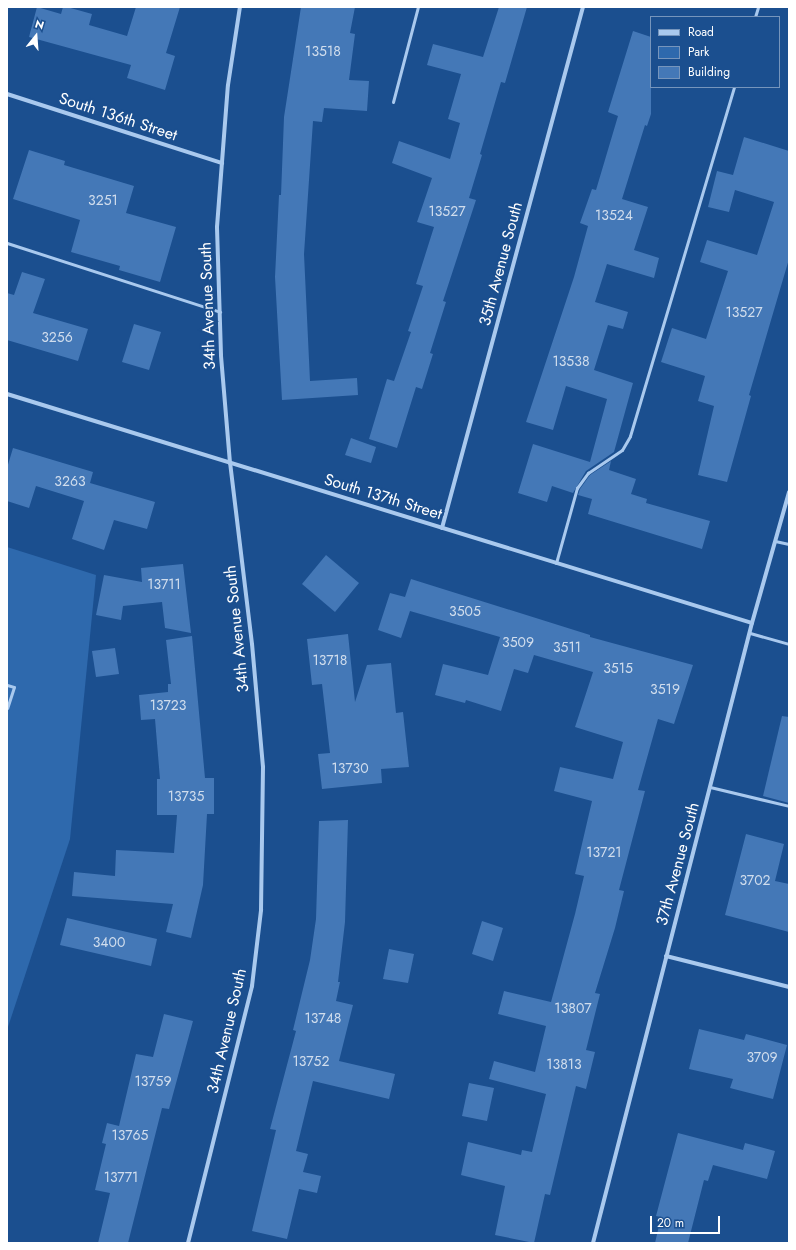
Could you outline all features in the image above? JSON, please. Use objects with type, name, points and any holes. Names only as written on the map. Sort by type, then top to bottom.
[{"type":"street","name":"34th Avenue South","points":[[188,1243],[252,986],[261,910],[263,767],[252,644],[230,464],[220,312],[217,227],[228,85],[240,7]]},
{"type":"street","name":"35th Avenue South","points":[[442,528],[583,7]]},
{"type":"street","name":"South 136th Street","points":[[7,94],[222,164]]},
{"type":"street","name":"South 137th Street","points":[[7,394],[230,464],[752,623]]},
{"type":"street","name":"37th Avenue South","points":[[594,1243],[752,623],[789,492]]},
{"type":"street","points":[[666,956],[789,987]]},
{"type":"lane","points":[[393,102],[418,7]]},
{"type":"lane","points":[[556,563],[577,488],[588,473],[622,450],[630,436],[734,88]]},
{"type":"lane","points":[[7,243],[220,312]]},
{"type":"lane","points":[[775,541],[789,544]]},
{"type":"lane","points":[[750,633],[789,644]]},
{"type":"lane","points":[[7,685],[14,687],[7,708]]},
{"type":"lane","points":[[710,787],[789,806]]},
{"type":"green space","points":[[7,547],[96,575],[70,839],[7,1030]]},
{"type":"building","points":[[37,7],[61,14],[63,7],[67,7],[92,14],[89,25],[127,36],[136,7],[180,7],[166,53],[175,56],[165,90],[127,78],[131,65],[29,37]]},
{"type":"building","points":[[301,7],[355,7],[350,33],[355,34],[349,80],[369,81],[367,111],[324,108],[322,122],[313,121],[304,254],[310,381],[357,378],[358,395],[282,400],[275,277],[279,195],[281,195],[284,117]]},
{"type":"building","points":[[499,7],[527,7],[505,83],[501,82],[480,154],[482,155],[469,198],[476,200],[443,301],[446,302],[430,353],[433,354],[422,389],[416,387],[397,448],[369,439],[387,379],[394,381],[411,332],[408,331],[423,286],[416,284],[434,227],[417,222],[432,178],[392,163],[399,141],[450,159],[460,123],[448,119],[461,74],[427,65],[433,44],[483,57]]},
{"type":"building","points":[[633,31],[650,37],[651,114],[647,126],[645,125],[622,199],[648,207],[634,250],[659,258],[654,278],[607,264],[595,302],[628,312],[623,329],[608,325],[594,370],[633,383],[614,452],[586,471],[573,493],[552,486],[547,502],[518,493],[533,444],[590,462],[607,399],[566,386],[553,430],[526,422],[574,277],[588,226],[580,223],[592,189],[596,190],[618,116],[608,112]]},
{"type":"building","points":[[744,137],[789,151],[789,259],[749,395],[751,396],[727,482],[698,475],[714,406],[698,401],[705,376],[661,362],[672,328],[706,339],[728,271],[700,262],[707,240],[757,255],[774,202],[735,190],[729,212],[708,207],[717,171],[733,175]]},
{"type":"building","points":[[29,150],[65,161],[64,165],[134,186],[126,213],[176,227],[160,282],[119,270],[120,266],[71,252],[80,220],[13,199]]},
{"type":"building","points":[[22,272],[45,279],[33,313],[88,329],[78,361],[7,340],[7,293],[14,295]]},
{"type":"building","points":[[134,324],[161,332],[149,370],[122,362]]},
{"type":"building","points":[[351,438],[376,447],[371,463],[345,455]]},
{"type":"building","points":[[13,448],[93,472],[90,483],[155,502],[147,529],[114,520],[104,550],[72,539],[84,501],[36,486],[29,508],[7,501],[7,468]]},
{"type":"building","points":[[611,461],[609,470],[636,479],[631,494],[647,499],[646,503],[710,521],[702,549],[588,514],[592,499],[578,495],[580,489],[590,475]]},
{"type":"building","points":[[326,555],[359,583],[335,612],[302,584]]},
{"type":"building","points":[[183,564],[191,633],[165,628],[162,602],[123,606],[121,620],[96,615],[104,575],[142,582],[141,568]]},
{"type":"building","points":[[411,579],[590,635],[590,637],[693,665],[674,724],[658,719],[638,790],[645,791],[619,890],[624,891],[615,928],[595,993],[600,994],[586,1050],[595,1052],[586,1089],[576,1086],[550,1195],[545,1194],[534,1243],[495,1235],[505,1186],[461,1175],[468,1142],[521,1155],[522,1150],[532,1152],[546,1094],[489,1079],[494,1061],[535,1072],[546,1026],[498,1014],[504,991],[551,1002],[575,914],[584,876],[575,874],[592,801],[554,791],[560,767],[613,779],[623,742],[575,727],[593,672],[534,655],[528,673],[514,669],[501,711],[466,700],[465,703],[435,695],[443,664],[488,675],[500,637],[410,611],[401,638],[378,630],[390,593],[405,597]]},
{"type":"building","points":[[348,634],[355,702],[367,665],[391,663],[396,713],[403,712],[409,767],[381,769],[382,783],[322,789],[318,754],[330,753],[322,684],[312,685],[307,639]]},
{"type":"building","points":[[192,636],[205,778],[214,778],[214,814],[207,814],[203,885],[191,938],[166,932],[173,904],[72,896],[74,872],[115,876],[116,850],[174,853],[177,815],[157,815],[157,779],[160,779],[155,719],[141,720],[139,695],[168,692],[168,684],[171,684],[166,640]]},
{"type":"building","points":[[115,648],[119,674],[96,677],[92,651]]},
{"type":"building","points":[[782,716],[789,717],[789,803],[763,796]]},
{"type":"building","points":[[348,820],[345,922],[338,982],[340,982],[336,1001],[353,1005],[339,1061],[395,1074],[389,1099],[313,1081],[296,1151],[308,1154],[303,1172],[321,1176],[317,1193],[299,1189],[287,1239],[252,1231],[276,1130],[270,1129],[296,1031],[293,1030],[310,960],[316,919],[319,821]]},
{"type":"building","points":[[746,834],[784,844],[775,881],[789,884],[789,932],[725,915]]},
{"type":"building","points":[[67,918],[157,939],[151,966],[60,945]]},
{"type":"building","points":[[482,921],[503,928],[493,961],[472,954]]},
{"type":"building","points":[[389,949],[414,954],[408,983],[383,979]]},
{"type":"building","points":[[164,1014],[193,1021],[169,1109],[162,1108],[128,1243],[98,1243],[110,1193],[95,1190],[106,1144],[102,1143],[107,1123],[119,1126],[136,1054],[153,1057]]},
{"type":"building","points":[[699,1029],[744,1040],[746,1034],[787,1045],[773,1099],[730,1088],[733,1079],[689,1069]]},
{"type":"building","points":[[469,1083],[494,1088],[487,1121],[462,1116]]},
{"type":"building","points":[[678,1133],[743,1150],[745,1143],[775,1151],[767,1179],[713,1165],[708,1181],[704,1180],[688,1243],[655,1243],[661,1217],[656,1216]]}]
